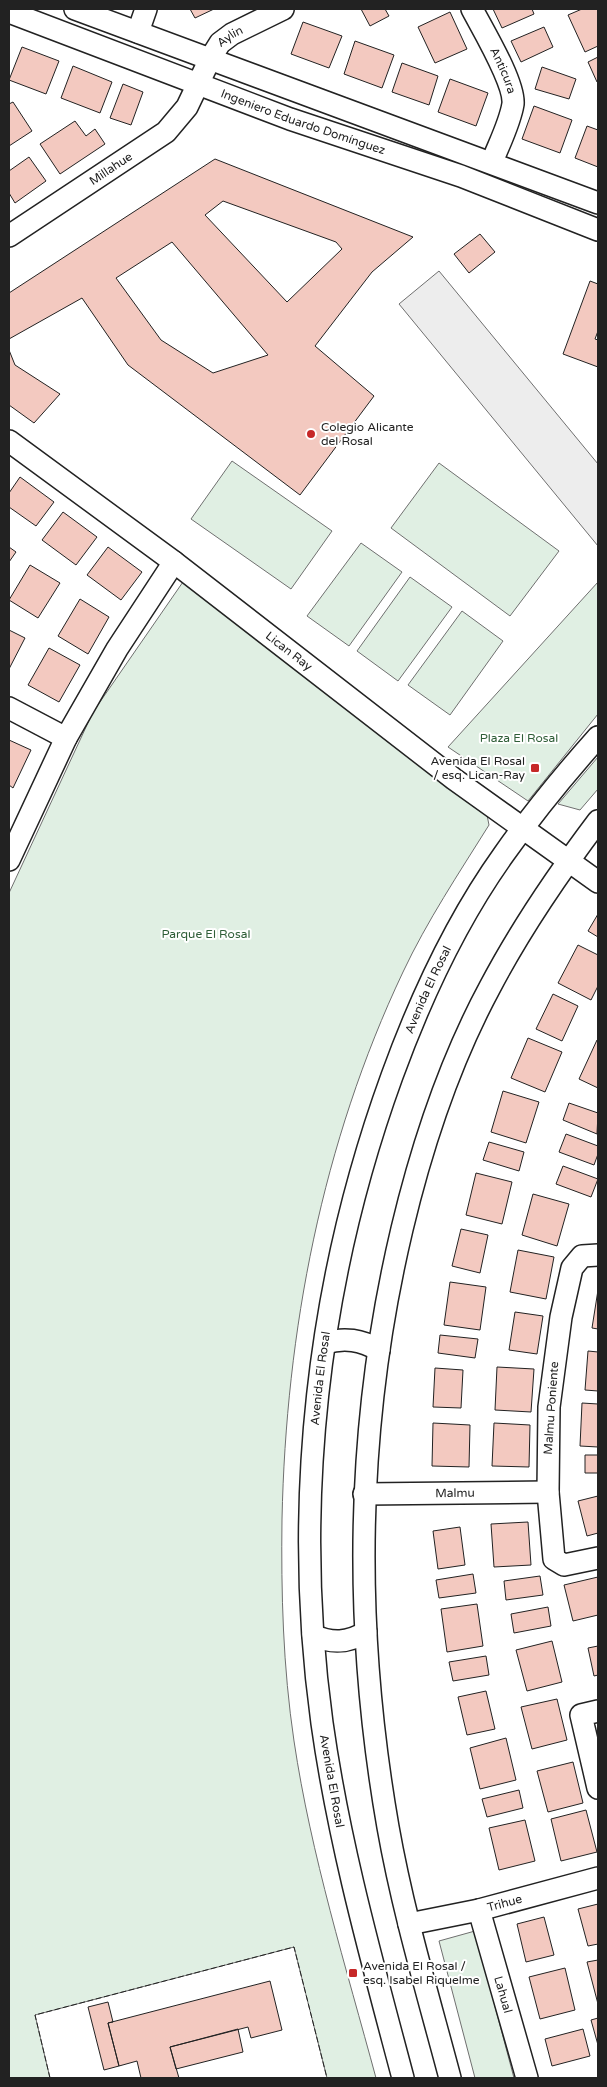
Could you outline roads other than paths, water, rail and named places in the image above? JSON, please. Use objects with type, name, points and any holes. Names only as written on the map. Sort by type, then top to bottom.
[{"type":"street","name":"Ingeniero Eduardo Domínguez","points":[[75,9],[492,162],[598,203]]},
{"type":"street","points":[[138,32],[146,9]]},
{"type":"street","name":"Aylin","points":[[198,85],[210,59],[226,38],[283,9]]},
{"type":"street","name":"Anticura","points":[[472,9],[508,81],[513,97],[512,109],[492,162]]},
{"type":"street","name":"Ingeniero Eduardo Domínguez","points":[[9,12],[290,119],[461,176],[598,230]]},
{"type":"street","name":"Millahue","points":[[9,236],[166,132],[183,113],[198,85]]},
{"type":"street","name":"Lican Ray","points":[[9,441],[174,562],[454,779],[523,830],[568,860]]},
{"type":"street","points":[[9,860],[66,738],[117,649],[174,562]]},
{"type":"street","points":[[9,708],[66,738]]},
{"type":"street","name":"Avenida El Rosal","points":[[404,2078],[368,1948],[338,1816],[322,1720],[310,1596],[310,1486],[319,1382],[325,1343],[362,1165],[402,1049],[446,953],[503,855],[545,800],[598,737]]},
{"type":"street","points":[[450,2078],[409,1924],[390,1837],[381,1780],[366,1632],[364,1494],[368,1424],[393,1269],[420,1156],[439,1102],[488,990],[518,935],[568,860],[598,821]]},
{"type":"street","points":[[568,860],[598,882]]},
{"type":"street","name":"Malmu Poniente","points":[[590,1255],[572,1268],[555,1359],[549,1415],[548,1492],[552,1554],[558,1563],[569,1565],[598,1558]]},
{"type":"street","points":[[325,1343],[334,1340],[354,1340],[379,1350]]},
{"type":"street","name":"Malmu","points":[[364,1494],[548,1492]]},
{"type":"street","points":[[313,1635],[333,1642],[343,1642],[366,1632]]},
{"type":"street","points":[[590,1713],[598,1788]]},
{"type":"street","name":"Trihue","points":[[409,1924],[479,1910],[598,1878]]},
{"type":"street","name":"Lahual","points":[[479,1910],[527,2078]]},
{"type":"place","name":"Colegio Alicante del Rosal","points":[[311,434]]},
{"type":"place","name":"Avenida El Rosal / esq. Lican-Ray","points":[[535,768]]},
{"type":"place","name":"Avenida El Rosal / esq. Isabel Riquelme","points":[[353,1973]]},
{"type":"park label","name":"Plaza El Rosal","points":[[519,738]]},
{"type":"park label","name":"Parque El Rosal","points":[[206,934]]}]
